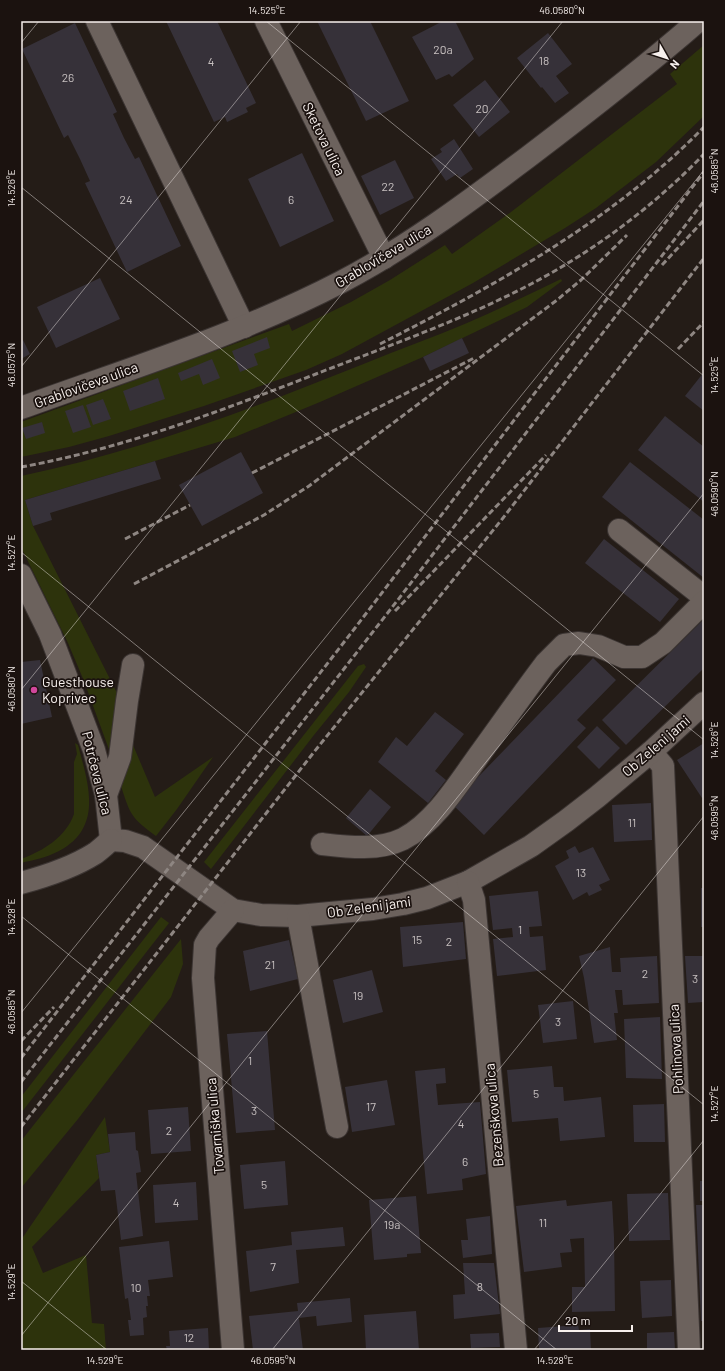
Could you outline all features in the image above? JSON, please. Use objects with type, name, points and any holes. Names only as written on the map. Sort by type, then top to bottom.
[{"type":"street","points":[[98,21],[244,327]]},
{"type":"street","name":"Sketova ulica","points":[[266,21],[384,258]]},
{"type":"street","name":"Grablovičeva ulica","points":[[21,408],[244,327],[302,301],[384,258],[434,226],[496,181],[636,73],[698,21]]},
{"type":"street","points":[[619,530],[704,597]]},
{"type":"street","name":"Potrčeva ulica","points":[[21,575],[50,634],[94,750],[106,795],[111,840]]},
{"type":"street","points":[[322,844],[349,847],[377,846],[402,839],[424,825],[450,795],[546,663],[564,645],[578,644],[598,646],[624,657],[642,657],[663,643],[704,602]]},
{"type":"street","points":[[106,795],[120,756],[126,701],[133,665]]},
{"type":"street","name":"Ob Zeleni jami","points":[[111,840],[125,841],[143,847],[232,910],[261,915],[298,916],[373,909],[403,904],[427,898],[468,882],[531,846],[597,797],[657,759],[704,703]]},
{"type":"street","name":"Pohlinova ulica","points":[[657,759],[689,1350]]},
{"type":"street","points":[[21,883],[44,876],[82,860],[94,854],[111,840]]},
{"type":"street","name":"Bezenškova ulica","points":[[468,882],[474,900],[516,1350]]},
{"type":"street","name":"Tovarniška ulica","points":[[232,910],[205,945],[203,978],[233,1350]]},
{"type":"street","points":[[298,916],[337,1127]]},
{"type":"green space","points":[[704,45],[704,116],[656,162],[596,208],[565,228],[473,283],[342,354],[306,370],[204,406],[109,436],[69,447],[21,457],[21,422],[289,324],[292,331],[351,302],[390,280],[445,245],[452,254],[511,212],[677,84],[670,74]]},
{"type":"green space","points":[[561,279],[562,281],[527,307],[423,357],[320,402],[235,437],[25,500],[33,526],[118,695],[111,755],[84,681],[68,643],[21,547],[21,476],[109,454],[239,412],[455,328]]},
{"type":"green space","points":[[364,664],[366,667],[349,692],[211,869],[204,862],[358,666]]},
{"type":"green space","points":[[75,743],[78,745],[86,774],[88,789],[89,803],[87,817],[82,830],[73,841],[59,851],[46,857],[21,863],[21,859],[37,852],[60,836],[74,814],[74,762],[77,754]]},
{"type":"green space","points":[[133,745],[155,797],[213,757],[177,809],[156,836],[141,825],[132,815],[121,786],[125,777]]},
{"type":"green space","points":[[161,917],[169,923],[21,1113],[21,1097]]},
{"type":"green space","points":[[181,939],[183,964],[171,997],[78,1119],[21,1188],[21,1141]]},
{"type":"green space","points":[[105,1117],[110,1152],[96,1155],[99,1178],[32,1247],[43,1273],[86,1255],[92,1323],[104,1324],[106,1350],[21,1350],[21,1240]]},
{"type":"building","points":[[166,21],[217,21],[256,103],[246,108],[248,112],[227,122],[225,117],[214,122]]},
{"type":"building","points":[[317,21],[370,21],[409,101],[366,121]]},
{"type":"building","points":[[443,21],[455,21],[474,59],[452,77],[449,74],[436,80],[412,37]]},
{"type":"building","points":[[75,23],[117,112],[113,114],[124,138],[135,159],[139,157],[181,246],[127,272],[85,183],[90,181],[80,159],[68,135],[64,138],[22,49]]},
{"type":"building","points":[[548,33],[572,64],[556,76],[569,93],[555,103],[517,58]]},
{"type":"building","points":[[485,80],[510,112],[479,137],[453,105]]},
{"type":"building","points":[[454,139],[473,169],[460,178],[457,174],[446,181],[431,159],[442,152],[440,149]]},
{"type":"building","points":[[302,153],[334,221],[280,247],[248,179]]},
{"type":"building","points":[[395,160],[414,198],[380,215],[361,176]]},
{"type":"building","points":[[100,278],[120,319],[56,348],[37,307]]},
{"type":"building","points":[[267,337],[270,348],[254,354],[258,365],[240,372],[232,351]]},
{"type":"building","points":[[462,338],[469,353],[430,371],[423,357]]},
{"type":"building","points":[[23,340],[30,354],[21,359],[21,341]]},
{"type":"building","points":[[212,359],[220,378],[203,385],[199,374],[181,381],[178,373]]},
{"type":"building","points":[[704,372],[704,411],[685,396]]},
{"type":"building","points":[[158,378],[165,399],[130,411],[123,391]]},
{"type":"building","points":[[103,399],[111,419],[93,425],[86,405]]},
{"type":"building","points":[[83,405],[91,427],[73,433],[65,411]]},
{"type":"building","points":[[665,416],[704,447],[704,502],[638,450]]},
{"type":"building","points":[[42,422],[45,433],[26,439],[22,428]]},
{"type":"building","points":[[241,452],[263,493],[202,526],[179,485]]},
{"type":"building","points":[[155,461],[161,479],[50,513],[52,520],[33,526],[25,500]]},
{"type":"building","points":[[630,462],[704,520],[704,578],[602,497]]},
{"type":"building","points":[[604,539],[679,599],[660,622],[585,563]]},
{"type":"building","points":[[704,619],[704,668],[626,745],[602,720]]},
{"type":"building","points":[[593,658],[616,680],[577,720],[586,728],[484,835],[452,804]]},
{"type":"building","name":"Guesthouse Koprivec","points":[[40,660],[52,717],[21,724],[21,662]]},
{"type":"building","points":[[435,712],[464,734],[435,771],[446,780],[428,803],[378,762],[396,737],[407,746]]},
{"type":"building","points":[[597,726],[620,748],[599,769],[577,747]]},
{"type":"building","points":[[704,743],[704,797],[702,798],[677,760]]},
{"type":"building","points":[[370,789],[391,807],[367,836],[346,818]]},
{"type":"building","points":[[651,803],[652,840],[614,842],[612,805]]},
{"type":"building","points":[[575,846],[579,853],[593,847],[610,880],[599,885],[602,890],[589,896],[587,892],[573,900],[555,866],[569,858],[566,851]]},
{"type":"building","points":[[701,888],[704,888],[704,927],[701,927]]},
{"type":"building","points":[[538,891],[542,926],[529,927],[530,937],[543,936],[546,970],[497,976],[493,939],[513,937],[512,928],[493,930],[489,896]]},
{"type":"building","points":[[463,922],[466,959],[403,967],[400,927]]},
{"type":"building","points":[[289,940],[298,979],[250,991],[243,951]]},
{"type":"building","points":[[610,947],[612,972],[621,972],[620,958],[657,956],[659,1003],[623,1005],[622,990],[615,990],[618,1013],[614,1013],[617,1040],[594,1043],[579,956]]},
{"type":"building","points":[[685,956],[704,956],[704,1002],[688,1003]]},
{"type":"building","points":[[372,970],[383,1012],[343,1023],[333,980]]},
{"type":"building","points":[[573,1001],[577,1039],[543,1043],[538,1005]]},
{"type":"building","points":[[660,1017],[662,1079],[626,1078],[624,1019]]},
{"type":"building","points":[[267,1031],[275,1130],[236,1133],[227,1034]]},
{"type":"building","points":[[552,1066],[554,1087],[563,1087],[564,1101],[601,1097],[605,1137],[560,1141],[558,1118],[512,1122],[507,1070]]},
{"type":"building","points":[[445,1068],[446,1083],[436,1084],[438,1105],[480,1102],[486,1174],[462,1179],[463,1190],[427,1194],[415,1071]]},
{"type":"building","points":[[387,1080],[395,1125],[352,1132],[345,1087]]},
{"type":"building","points":[[664,1104],[665,1142],[634,1142],[633,1105]]},
{"type":"building","points":[[188,1107],[191,1151],[151,1154],[148,1110]]},
{"type":"building","points":[[135,1132],[136,1150],[138,1151],[141,1172],[136,1173],[143,1236],[121,1240],[115,1190],[101,1191],[96,1155],[110,1152],[108,1134]]},
{"type":"building","points":[[285,1161],[288,1205],[244,1209],[240,1165]]},
{"type":"building","points":[[700,1181],[704,1181],[704,1201],[700,1201]]},
{"type":"building","points":[[196,1182],[198,1220],[155,1223],[153,1185]]},
{"type":"building","points":[[668,1193],[670,1240],[629,1241],[627,1194]]},
{"type":"building","points":[[416,1196],[421,1253],[407,1254],[407,1257],[374,1260],[369,1200]]},
{"type":"building","points":[[566,1200],[567,1206],[612,1201],[615,1311],[572,1312],[572,1287],[585,1287],[584,1238],[570,1239],[572,1252],[560,1253],[562,1267],[524,1272],[516,1206]]},
{"type":"building","points":[[696,1205],[704,1205],[704,1321],[701,1321]]},
{"type":"building","points":[[490,1216],[492,1254],[463,1258],[461,1240],[468,1240],[466,1219]]},
{"type":"building","points":[[343,1227],[345,1246],[296,1250],[299,1283],[250,1292],[246,1251],[292,1245],[291,1232]]},
{"type":"building","points":[[169,1241],[173,1277],[148,1280],[150,1296],[147,1296],[147,1317],[143,1318],[144,1335],[130,1336],[128,1320],[131,1320],[128,1298],[125,1299],[119,1247]]},
{"type":"building","points":[[463,1263],[494,1263],[500,1314],[454,1319],[453,1295],[465,1294]]},
{"type":"building","points":[[671,1280],[672,1316],[642,1318],[640,1281]]},
{"type":"building","points":[[350,1298],[352,1322],[317,1326],[316,1316],[299,1318],[303,1350],[253,1350],[249,1316],[298,1311],[297,1303]]},
{"type":"building","points":[[416,1311],[419,1350],[366,1350],[364,1315]]},
{"type":"building","points":[[578,1325],[579,1330],[590,1329],[591,1350],[539,1350],[538,1328]]},
{"type":"building","points":[[208,1328],[209,1350],[167,1350],[166,1346],[170,1346],[169,1331]]},
{"type":"building","points":[[674,1332],[675,1350],[647,1350],[647,1333]]},
{"type":"building","points":[[499,1333],[500,1347],[471,1348],[470,1334]]},
{"type":"railway","points":[[380,344],[467,298],[551,249],[631,192],[668,161],[704,127]]},
{"type":"railway","points":[[21,467],[96,450],[170,428],[244,402],[425,332],[505,297],[554,271],[600,242],[665,192],[704,154]]},
{"type":"railway","points":[[21,1058],[355,628],[704,172]]},
{"type":"railway","points":[[21,1082],[397,601],[704,201]]},
{"type":"railway","points":[[662,265],[704,220]]},
{"type":"railway","points":[[134,584],[264,515],[309,486],[557,300],[581,280],[627,235]]},
{"type":"railway","points":[[21,1127],[314,752],[503,518],[704,258]]},
{"type":"railway","points":[[678,349],[704,322]]},
{"type":"railway","points":[[252,473],[474,358]]},
{"type":"railway","points":[[395,611],[546,455]]},
{"type":"railway","points":[[125,539],[190,505]]},
{"type":"railway","points":[[21,1041],[54,1007]]},
{"type":"place","name":"Guesthouse Koprivec","points":[[34,690]]}]
